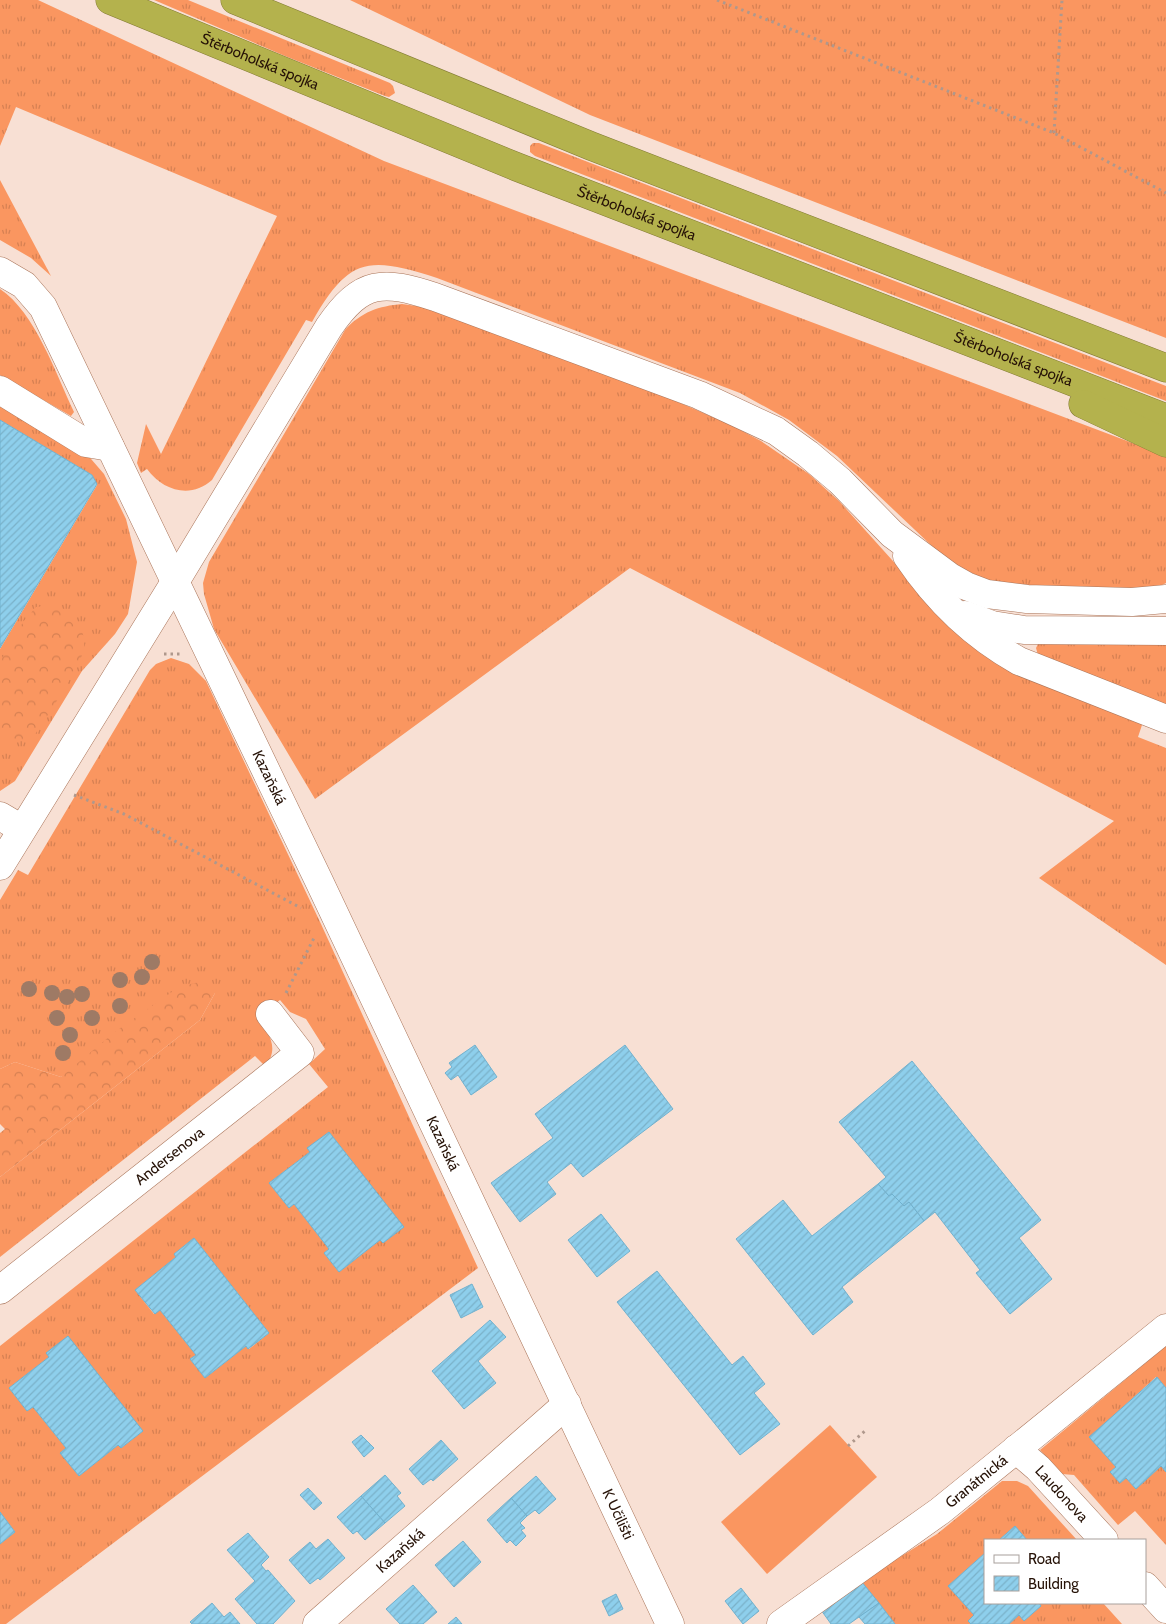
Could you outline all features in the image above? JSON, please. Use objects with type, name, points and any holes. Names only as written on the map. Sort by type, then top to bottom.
[{"type":"highway","name":"Štěrboholská spojka","points":[[110,0],[390,117],[1166,418]]},
{"type":"highway","points":[[235,0],[591,146],[1166,368]]},
{"type":"highway","points":[[855,298],[1166,443]]},
{"type":"street","name":"Kazaňská","points":[[0,271],[24,286],[43,307],[567,1404],[317,1624]]},
{"type":"street","points":[[0,866],[11,822],[176,582],[340,312],[363,292],[388,285],[401,286],[435,297],[699,395],[776,431],[808,454],[840,481],[892,534],[950,577],[986,594],[1005,598],[1046,600],[1132,602],[1166,599]]},
{"type":"street","points":[[0,390],[86,442],[105,437]]},
{"type":"street","points":[[892,534],[920,574],[943,600],[961,619],[998,649],[1019,660],[1166,719]]},
{"type":"street","points":[[943,600],[976,620],[1024,630],[1166,631]]},
{"type":"street","name":"Andersenova","points":[[0,1290],[300,1053],[270,1014]]},
{"type":"street","name":"Granátnická","points":[[781,1624],[940,1511],[1166,1328]]},
{"type":"street","name":"K Učilišti","points":[[567,1404],[670,1624]]},
{"type":"street","name":"Laudonova","points":[[1016,1449],[1038,1468],[1103,1539]]},
{"type":"street","points":[[1146,1587],[1166,1609]]},
{"type":"path","points":[[717,0],[1054,132],[1166,193]]},
{"type":"path","points":[[1054,132],[1062,0]]},
{"type":"path","points":[[162,654],[170,653],[185,656]]},
{"type":"path","points":[[70,794],[124,814],[306,911]]},
{"type":"path","points":[[270,1014],[279,1005],[319,929]]},
{"type":"path","points":[[848,1446],[866,1430]]},
{"type":"green space","points":[[0,0],[38,0],[384,161],[1159,453],[1166,457],[1166,583],[1156,588],[1103,589],[1023,587],[988,581],[960,567],[934,548],[837,456],[789,420],[740,393],[437,278],[394,266],[377,265],[362,267],[350,274],[337,285],[312,322],[306,320],[212,480],[204,486],[186,491],[161,483],[147,469],[141,473],[137,463],[146,424],[161,454],[277,216],[16,107],[0,146]]},
{"type":"green space","points":[[154,0],[188,0],[390,83],[395,93],[389,97],[385,96]]},
{"type":"green space","points":[[350,0],[1166,0],[1166,338],[590,115]]},
{"type":"green space","points":[[533,143],[539,143],[1166,386],[1166,401],[535,156],[530,152],[530,146]]},
{"type":"green space","points":[[0,180],[51,276],[31,258],[0,240]]},
{"type":"green space","points":[[0,289],[12,299],[34,328],[52,362],[74,412],[71,416],[0,375]]},
{"type":"green space","points":[[402,304],[423,307],[662,395],[731,425],[761,441],[809,474],[839,501],[946,620],[1143,722],[1138,737],[1166,748],[1166,965],[1039,878],[1114,821],[630,568],[315,799],[214,629],[204,594],[203,583],[209,562],[345,330],[364,314],[386,306]]},
{"type":"green space","points":[[0,398],[79,445],[104,474],[126,519],[137,562],[128,614],[115,634],[82,671],[15,781],[0,791],[0,649],[97,485],[92,475],[0,420]]},
{"type":"green space","points":[[53,605],[71,616],[80,627],[84,640],[82,656],[34,736],[26,741],[0,735],[0,662],[23,622],[36,607]]},
{"type":"green space","points":[[1039,642],[1166,644],[1166,706],[1038,655],[1036,648]]},
{"type":"green space","points":[[171,658],[189,664],[206,681],[321,924],[478,1268],[6,1624],[0,1624],[0,1544],[15,1532],[0,1512],[0,1346],[328,1087],[309,1064],[325,1049],[306,1019],[290,1012],[280,1000],[258,1018],[269,1035],[272,1047],[272,1053],[265,1066],[255,1056],[0,1257],[0,1177],[200,1020],[215,993],[61,1077],[15,1062],[0,1069],[0,900],[18,870],[28,875],[150,670],[156,664]],"holes":[[[329,1132],[403,1227],[383,1243],[380,1240],[339,1272],[324,1253],[329,1249],[294,1204],[289,1208],[269,1183],[310,1152],[308,1148]],[[194,1238],[269,1333],[249,1349],[246,1346],[205,1378],[190,1359],[196,1355],[160,1310],[154,1314],[135,1290],[176,1257],[174,1254]],[[47,1354],[143,1431],[121,1448],[118,1445],[79,1476],[60,1453],[66,1448],[33,1407],[27,1411],[9,1388],[49,1357]]]},
{"type":"green space","points":[[203,981],[215,993],[200,1020],[0,1177],[0,1133],[5,1129],[0,1124],[0,1069],[15,1062],[61,1077],[116,1031],[179,987]]},
{"type":"green space","points":[[1166,1346],[1166,1388],[1156,1377],[1090,1437],[1116,1467],[1110,1472],[1120,1483],[1126,1478],[1136,1489],[1161,1466],[1166,1472],[1166,1545],[1135,1511],[1118,1525],[1074,1475],[1062,1474],[1040,1450]]},
{"type":"green space","points":[[830,1425],[877,1477],[767,1574],[721,1522]]},
{"type":"green space","points":[[1002,1481],[1017,1481],[1028,1486],[1076,1539],[1026,1539],[1015,1526],[1000,1539],[984,1539],[984,1554],[948,1586],[974,1615],[968,1621],[971,1624],[895,1624],[861,1581],[937,1534]]},
{"type":"green space","points":[[1040,1604],[1104,1604],[1122,1624],[1009,1624],[1019,1615],[1024,1621],[1041,1606]]},
{"type":"building","points":[[0,420],[92,475],[97,484],[0,648]]},
{"type":"building","points":[[475,1045],[497,1077],[471,1095],[458,1075],[451,1080],[445,1073],[452,1067],[449,1063]]},
{"type":"building","points":[[625,1045],[673,1109],[583,1177],[571,1163],[547,1182],[556,1194],[520,1222],[491,1183],[553,1138],[535,1114]]},
{"type":"building","points":[[912,1061],[1041,1220],[1019,1238],[1052,1279],[1010,1314],[976,1273],[980,1270],[935,1212],[924,1221],[909,1202],[904,1206],[892,1194],[889,1196],[878,1184],[886,1177],[839,1122]]},
{"type":"building","points":[[329,1132],[404,1227],[383,1243],[380,1240],[339,1272],[324,1253],[329,1249],[294,1204],[289,1208],[269,1183],[310,1152],[307,1148]]},
{"type":"building","points":[[878,1184],[889,1196],[892,1194],[904,1206],[909,1202],[924,1221],[842,1287],[853,1302],[813,1335],[736,1239],[783,1200],[812,1236]]},
{"type":"building","points":[[601,1214],[630,1251],[597,1277],[568,1240]]},
{"type":"building","points":[[194,1238],[269,1333],[248,1349],[246,1346],[205,1378],[190,1359],[196,1355],[160,1310],[155,1314],[135,1290],[176,1257],[174,1254]]},
{"type":"building","points":[[657,1271],[732,1365],[743,1356],[765,1384],[754,1393],[780,1424],[740,1455],[617,1302]]},
{"type":"building","points":[[472,1284],[483,1307],[461,1318],[450,1295]]},
{"type":"building","points":[[490,1320],[506,1337],[478,1361],[496,1383],[464,1409],[432,1371]]},
{"type":"building","points":[[68,1336],[143,1431],[121,1448],[118,1445],[79,1476],[60,1453],[66,1448],[33,1407],[27,1411],[9,1388],[49,1357],[46,1353]]},
{"type":"building","points":[[1157,1377],[1166,1388],[1166,1472],[1161,1466],[1136,1489],[1126,1478],[1120,1483],[1110,1472],[1116,1467],[1089,1437]]},
{"type":"building","points":[[361,1435],[374,1448],[364,1457],[352,1442]]},
{"type":"building","points":[[441,1440],[458,1459],[433,1481],[431,1479],[423,1485],[409,1469]]},
{"type":"building","points":[[385,1475],[401,1493],[397,1496],[405,1506],[385,1523],[361,1496]]},
{"type":"building","points":[[536,1476],[556,1499],[539,1514],[535,1510],[527,1516],[511,1498]]},
{"type":"building","points":[[308,1488],[322,1503],[314,1510],[300,1495]]},
{"type":"building","points":[[361,1496],[385,1523],[365,1540],[357,1531],[353,1534],[337,1517]]},
{"type":"building","points":[[511,1498],[527,1516],[520,1523],[525,1528],[521,1530],[526,1536],[516,1546],[510,1540],[507,1543],[487,1520]]},
{"type":"building","points":[[0,1512],[15,1532],[0,1544]]},
{"type":"building","points":[[1015,1526],[1026,1539],[1000,1539]]},
{"type":"building","points":[[248,1533],[269,1557],[261,1565],[266,1571],[268,1570],[295,1601],[273,1624],[257,1624],[235,1599],[255,1581],[227,1550]]},
{"type":"building","points":[[328,1539],[345,1558],[320,1580],[318,1578],[310,1584],[289,1560],[310,1542],[316,1549]]},
{"type":"building","points":[[463,1541],[481,1562],[454,1587],[435,1565]]},
{"type":"building","points":[[984,1554],[984,1604],[1040,1604],[1041,1606],[1024,1621],[1019,1615],[1009,1624],[971,1624],[968,1621],[974,1615],[948,1586]]},
{"type":"building","points":[[861,1581],[879,1603],[849,1624],[831,1624],[821,1610]]},
{"type":"building","points":[[413,1585],[437,1612],[423,1624],[400,1624],[386,1609]]},
{"type":"building","points":[[741,1588],[759,1611],[743,1624],[725,1601]]},
{"type":"building","points":[[616,1594],[623,1609],[609,1616],[602,1601]]},
{"type":"building","points":[[212,1603],[224,1617],[230,1612],[240,1624],[192,1624],[190,1622]]},
{"type":"building","points":[[879,1603],[895,1624],[865,1624],[859,1617]]},
{"type":"building","points":[[456,1617],[462,1624],[448,1624]]}]
